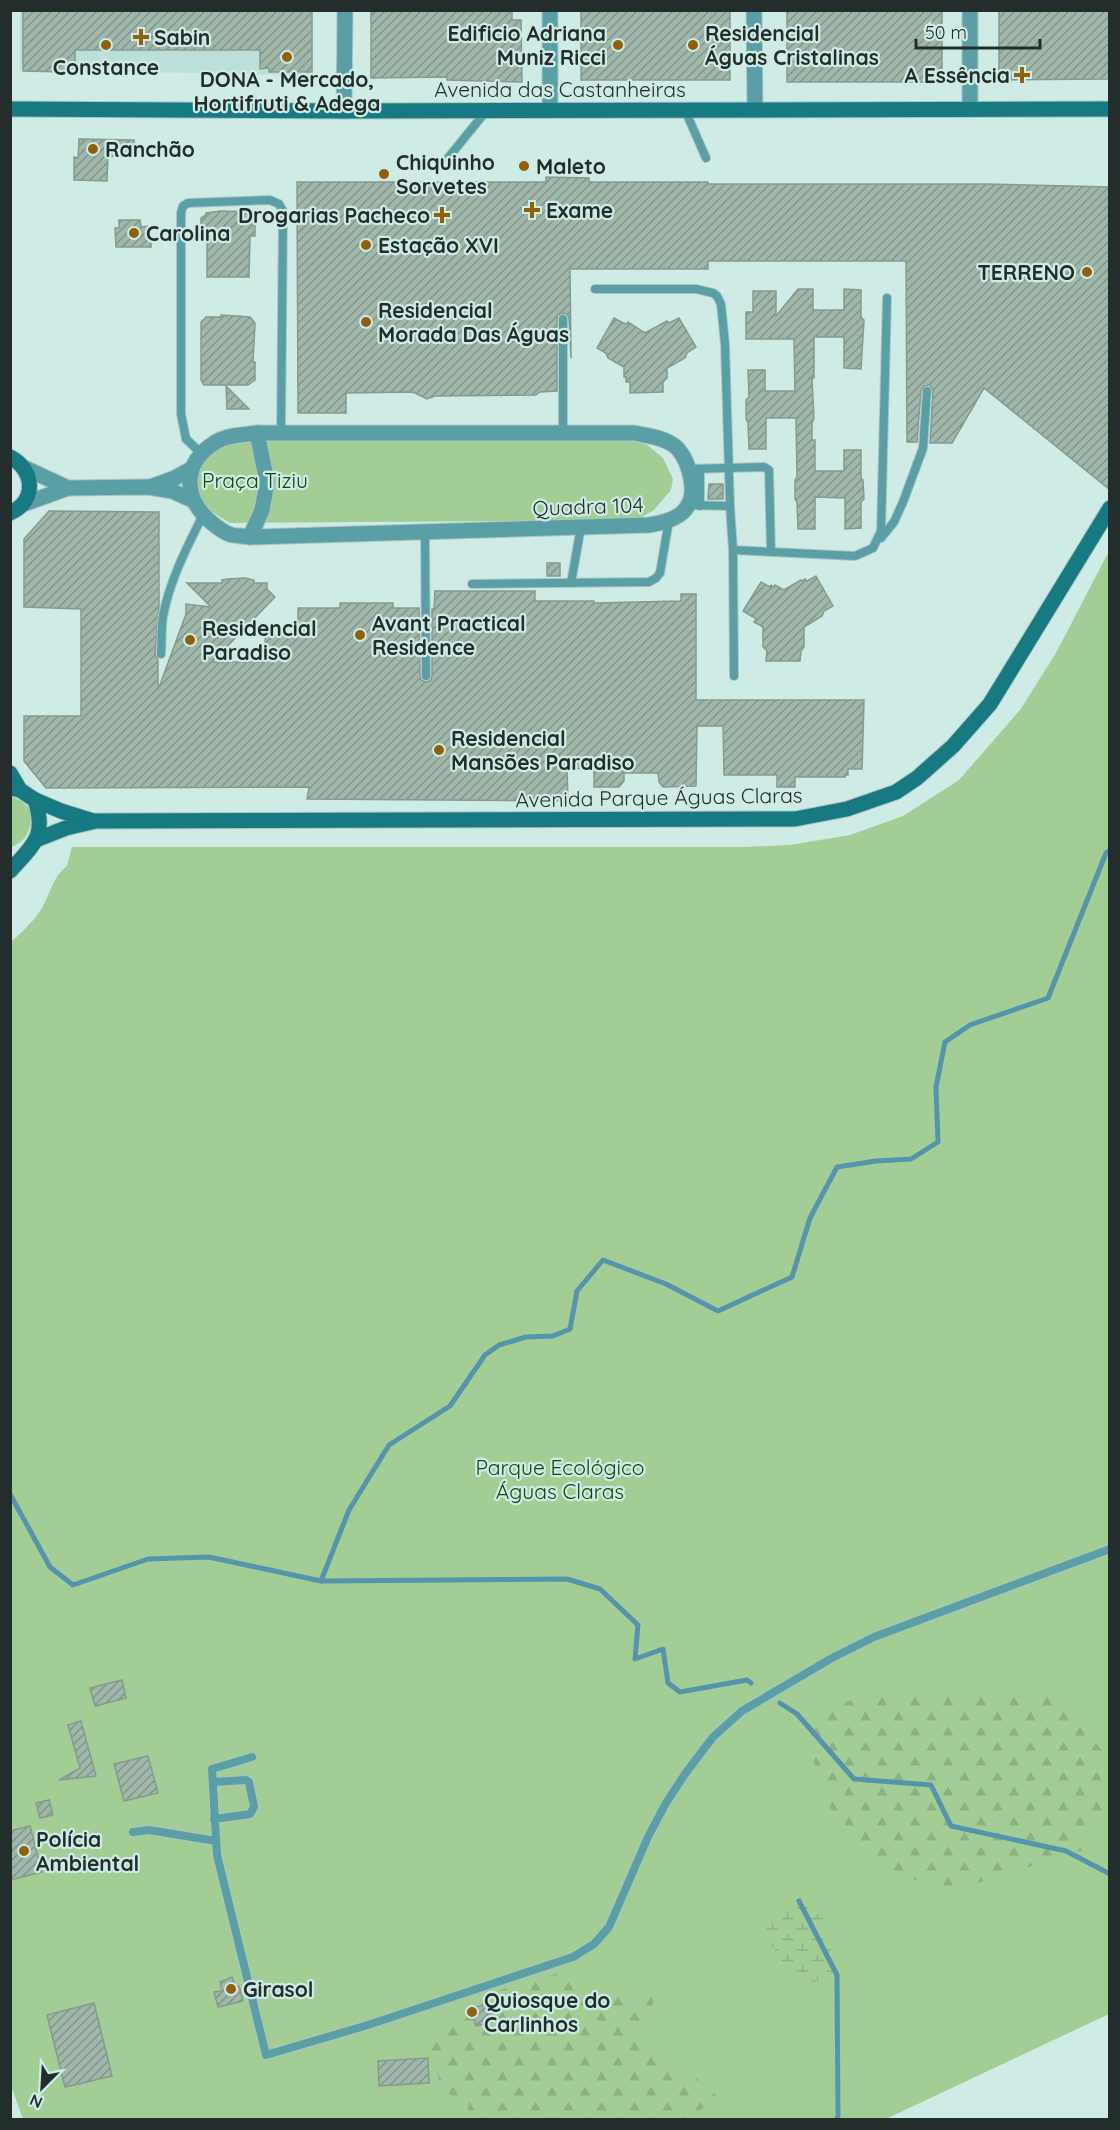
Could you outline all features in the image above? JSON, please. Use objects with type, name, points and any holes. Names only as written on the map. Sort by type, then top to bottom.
[{"type":"street","points":[[344,111],[345,10]]},
{"type":"street","points":[[550,10],[550,110]]},
{"type":"street","points":[[754,10],[755,109]]},
{"type":"street","points":[[970,10],[970,108]]},
{"type":"street","name":"Avenida das Castanheiras","points":[[10,109],[344,111],[1110,109]]},
{"type":"street","points":[[250,537],[262,510],[267,483],[256,433]]},
{"type":"street","points":[[148,487],[175,478],[191,469],[202,454],[216,442],[256,433],[634,433],[662,439],[678,449],[694,469],[692,480],[694,505]]},
{"type":"street","points":[[10,447],[29,477],[30,486],[28,496],[15,513]]},
{"type":"street","points":[[18,462],[68,488]]},
{"type":"street","points":[[191,469],[192,500]]},
{"type":"street","points":[[15,513],[68,488],[148,487],[172,491],[192,500]]},
{"type":"street","name":"Quadra 104","points":[[192,500],[203,515],[221,530],[232,535],[250,537],[650,525],[669,520],[694,505]]},
{"type":"street","name":"Avenida Parque Águas Claras","points":[[38,839],[66,828],[96,821],[795,819],[847,809],[897,792],[917,778],[953,746],[990,704],[1110,508]]},
{"type":"street","points":[[10,773],[15,789]]},
{"type":"street","name":"Avenida Parque Águas Claras","points":[[15,789],[61,811],[96,821]]},
{"type":"street","points":[[10,871],[38,839],[40,825],[35,800]]},
{"type":"lane","points":[[685,109],[706,158]]},
{"type":"lane","points":[[448,158],[487,110]]},
{"type":"lane","points":[[202,454],[186,439],[181,414],[182,213],[183,206],[188,203],[270,200],[279,204],[283,211],[281,433]]},
{"type":"lane","points":[[595,289],[696,289],[717,296],[721,304],[725,344],[733,550],[734,676]]},
{"type":"lane","points":[[877,543],[881,531],[887,298]]},
{"type":"lane","points":[[563,319],[563,433]]},
{"type":"lane","points":[[733,550],[855,556],[873,548],[894,522],[923,448],[927,391]]},
{"type":"lane","points":[[694,469],[764,467],[769,470],[771,552]]},
{"type":"lane","points":[[694,505],[730,506]]},
{"type":"lane","points":[[161,654],[162,619],[170,587],[177,567],[203,515]]},
{"type":"lane","points":[[472,584],[640,584],[656,578],[660,573],[669,520]]},
{"type":"lane","points":[[571,583],[581,527]]},
{"type":"lane","points":[[425,532],[426,676]]},
{"type":"lane","points":[[252,1758],[212,1769],[214,1819],[217,1856],[266,2055],[484,1988],[573,1957],[594,1944],[609,1927],[648,1837],[666,1803],[713,1737],[742,1711],[832,1658],[874,1637],[1110,1549]]},
{"type":"lane","points":[[213,1782],[246,1780],[249,1782],[254,1807],[250,1814],[214,1819]]},
{"type":"lane","points":[[133,1832],[149,1830],[216,1841]]},
{"type":"shaded area","points":[[20,11],[310,12],[309,75],[20,70]]},
{"type":"green space","name":"Praça Tiziu","points":[[252,439],[630,441],[646,444],[663,458],[673,479],[671,490],[654,510],[642,517],[627,520],[230,523],[204,507],[192,486],[200,461],[211,449],[218,445]]},
{"type":"green space","name":"Parque Ecológico Águas Claras","points":[[1109,551],[1109,2014],[886,2119],[23,2119],[10,2083],[10,943],[40,911],[55,881],[67,866],[72,847],[743,847],[790,845],[850,835],[903,816],[959,780],[1020,710],[1056,653]]},
{"type":"green space","points":[[11,796],[23,802],[31,810],[31,816],[28,833],[11,847]]},
{"type":"green space","points":[[897,1692],[1053,1695],[1109,1758],[1109,1804],[1084,1850],[952,1891],[887,1872],[822,1799],[804,1716],[826,1705]]},
{"type":"green space","points":[[799,1901],[824,1919],[837,1975],[797,1987],[763,1931]]},
{"type":"green space","points":[[575,1968],[597,1998],[621,1988],[654,1998],[644,2039],[719,2097],[700,2110],[698,2119],[465,2119],[469,2105],[441,2090],[431,2046],[465,2000]]},
{"type":"building","points":[[23,10],[312,10],[312,72],[269,72],[269,68],[260,69],[260,50],[75,50],[75,68],[65,69],[65,72],[23,71]]},
{"type":"building","points":[[371,10],[512,10],[512,20],[521,20],[522,82],[447,80],[447,77],[371,78]]},
{"type":"building","points":[[581,10],[730,10],[730,80],[581,80]]},
{"type":"building","points":[[787,10],[942,10],[942,82],[787,82]]},
{"type":"building","points":[[999,10],[1110,10],[1110,79],[999,80]]},
{"type":"building","points":[[79,139],[134,140],[134,157],[108,156],[107,181],[74,180],[74,157],[78,158]]},
{"type":"building","points":[[546,177],[589,178],[589,182],[988,184],[1110,187],[1110,490],[984,388],[952,443],[930,443],[933,391],[930,385],[924,386],[921,391],[917,442],[907,442],[906,261],[708,261],[708,269],[570,269],[571,358],[569,318],[567,314],[562,313],[557,319],[557,391],[540,392],[536,395],[435,396],[427,399],[413,392],[346,393],[346,413],[298,413],[297,182],[546,182]]},
{"type":"building","points":[[251,212],[251,217],[255,217],[255,236],[250,236],[249,277],[207,277],[207,236],[201,236],[201,218],[206,213]]},
{"type":"building","points":[[119,220],[140,220],[141,227],[151,226],[151,247],[116,247],[115,228],[119,228]]},
{"type":"building","points":[[798,289],[813,289],[813,310],[844,310],[844,289],[861,290],[861,317],[864,320],[861,369],[844,368],[844,337],[814,337],[812,440],[815,440],[815,471],[844,471],[844,450],[861,450],[864,499],[861,502],[861,528],[845,529],[845,498],[815,497],[815,529],[798,529],[795,499],[796,418],[766,418],[766,449],[749,449],[746,419],[746,400],[749,397],[748,370],[765,370],[765,391],[795,391],[794,339],[746,339],[746,312],[753,312],[753,291],[776,291],[776,316]]},
{"type":"building","points":[[221,315],[250,317],[255,323],[253,362],[255,362],[255,380],[248,385],[204,385],[201,380],[201,322],[206,317],[221,317]]},
{"type":"building","points":[[614,318],[623,323],[628,322],[645,333],[667,321],[669,323],[679,318],[696,347],[687,353],[685,358],[667,368],[663,392],[630,393],[630,382],[626,382],[626,377],[624,377],[624,367],[608,358],[606,353],[597,348]]},
{"type":"building","points":[[226,386],[249,409],[227,409]]},
{"type":"building","points":[[709,484],[723,484],[723,499],[708,499]]},
{"type":"building","points":[[49,511],[159,512],[159,607],[155,654],[158,660],[158,690],[186,614],[186,604],[211,607],[187,583],[222,583],[222,580],[245,578],[254,580],[254,583],[267,583],[267,589],[275,597],[212,662],[266,662],[265,635],[298,635],[298,608],[340,608],[340,603],[393,603],[393,608],[419,608],[420,676],[425,682],[430,681],[432,676],[432,609],[434,609],[435,591],[535,591],[535,601],[594,601],[594,603],[681,601],[681,594],[696,594],[696,700],[864,700],[862,769],[848,769],[848,775],[845,777],[795,777],[795,787],[777,787],[777,775],[724,775],[723,726],[697,726],[696,786],[663,787],[659,782],[658,773],[624,773],[624,781],[619,787],[594,787],[594,769],[567,768],[568,801],[307,799],[309,787],[46,788],[24,761],[24,716],[81,716],[81,609],[24,607],[24,539]]},
{"type":"building","points":[[547,563],[560,563],[560,576],[547,576]]},
{"type":"building","points":[[816,576],[833,606],[804,627],[804,647],[800,661],[766,661],[767,651],[763,647],[763,627],[754,622],[756,619],[743,611],[761,582],[784,590],[801,580],[807,581]]},
{"type":"building","points":[[122,1680],[126,1698],[95,1706],[90,1688]]},
{"type":"building","points":[[81,1721],[96,1776],[59,1780],[80,1768],[68,1725]]},
{"type":"building","points":[[148,1756],[158,1793],[124,1801],[114,1764]]},
{"type":"building","points":[[49,1800],[53,1815],[40,1818],[36,1803]]},
{"type":"building","name":"Polícia Ambiental","points":[[30,1826],[42,1872],[10,1880],[10,1831]]},
{"type":"building","name":"Girasol","points":[[232,1977],[235,1987],[239,1986],[243,2001],[218,2007],[214,1992],[222,1991],[220,1982]]},
{"type":"building","points":[[94,2003],[112,2076],[65,2087],[47,2015]]},
{"type":"building","points":[[491,2004],[495,2021],[476,2026],[471,2008]]},
{"type":"building","points":[[428,2058],[429,2083],[379,2086],[378,2061]]},
{"type":"waterway","points":[[10,1494],[50,1567],[73,1585],[148,1559],[209,1557],[321,1581],[349,1510],[389,1445],[450,1406],[485,1355],[499,1345],[526,1337],[553,1336],[570,1329],[577,1291],[603,1260],[666,1284],[718,1311],[792,1277],[810,1218],[837,1167],[911,1159],[938,1142],[936,1087],[945,1042],[970,1025],[1048,998],[1106,853],[1110,850]]},
{"type":"waterway","points":[[321,1581],[567,1579],[600,1589],[638,1625],[635,1659],[663,1649],[668,1683],[680,1692],[747,1680],[751,1683]]},
{"type":"waterway","points":[[780,1703],[797,1714],[854,1779],[931,1785],[951,1826],[1066,1851],[1110,1874]]},
{"type":"waterway","points":[[799,1901],[837,1975],[838,2116],[836,2120]]},
{"type":"place","name":"Sabin","points":[[141,37]]},
{"type":"place","name":"Constance","points":[[106,45]]},
{"type":"place","name":"Edificio Adriana Muniz Ricci","points":[[618,45]]},
{"type":"place","name":"Residencial Águas Cristalinas","points":[[693,45]]},
{"type":"place","name":"DONA - Mercado, Hortifruti & Adega","points":[[287,57]]},
{"type":"place","name":"A Essência","points":[[1022,75]]},
{"type":"place","name":"Ranchão","points":[[93,149]]},
{"type":"place","name":"Maleto","points":[[524,166]]},
{"type":"place","name":"Chiquinho Sorvetes","points":[[384,174]]},
{"type":"place","name":"Exame","points":[[532,210]]},
{"type":"place","name":"Drogarias Pacheco","points":[[442,215]]},
{"type":"place","name":"Carolina","points":[[134,233]]},
{"type":"place","name":"Estação XVI","points":[[366,245]]},
{"type":"place","name":"TERRENO","points":[[1087,272]]},
{"type":"place","name":"Residencial Morada Das Águas","points":[[366,322]]},
{"type":"place","name":"Avant Practical Residence","points":[[360,635]]},
{"type":"place","name":"Residencial Paradiso","points":[[190,640]]},
{"type":"place","name":"Residencial Mansões Paradiso","points":[[439,750]]},
{"type":"place","name":"Polícia Ambiental","points":[[24,1851]]},
{"type":"place","name":"Girasol","points":[[231,1989]]},
{"type":"place","name":"Quiosque do Carlinhos","points":[[472,2012]]}]
